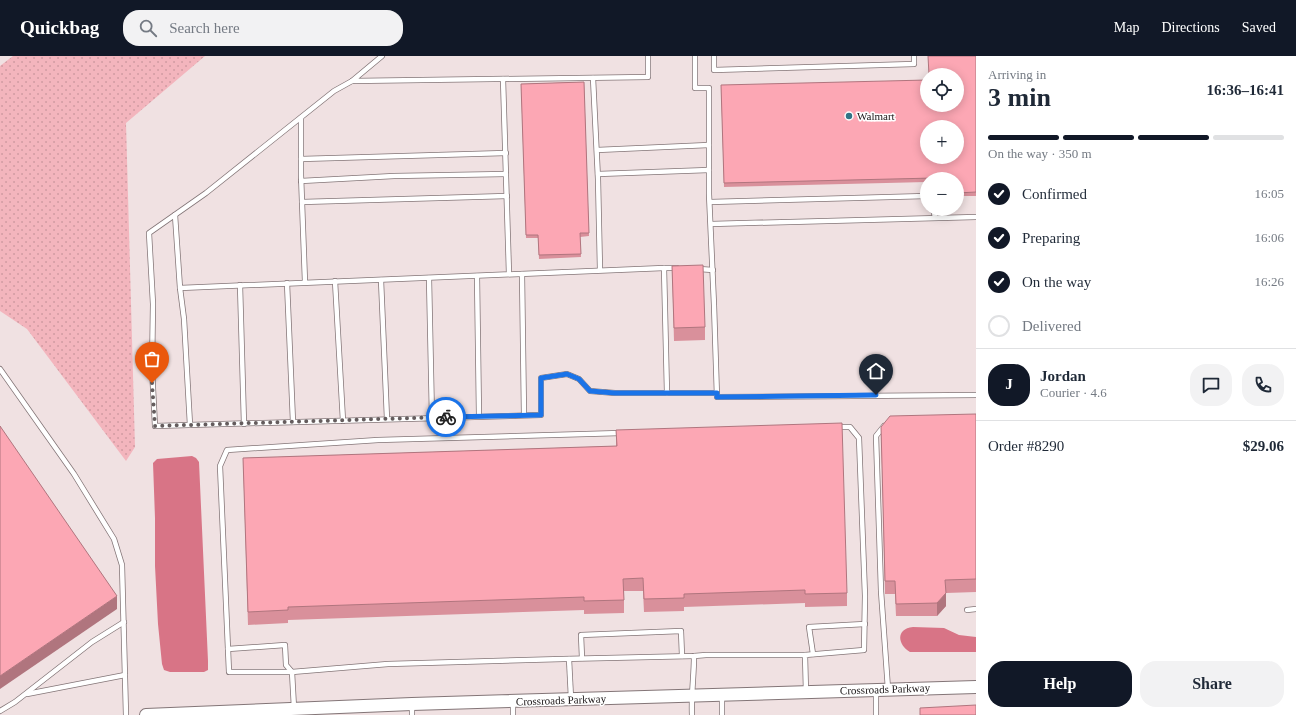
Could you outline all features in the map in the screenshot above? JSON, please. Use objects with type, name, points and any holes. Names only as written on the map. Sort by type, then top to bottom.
[{"type":"street","name":"Crossroads Parkway","points":[[146,715],[234,713],[294,709],[412,710],[513,701],[976,687]]},
{"type":"lane","points":[[382,56],[352,81],[334,91],[206,193],[148,233],[153,304],[152,369],[155,426],[541,415],[541,378],[567,374],[579,379],[590,391],[615,393],[717,393]]},
{"type":"lane","points":[[352,81],[648,77],[648,56]]},
{"type":"lane","points":[[694,56],[695,88],[709,88],[709,170],[717,397],[976,395]]},
{"type":"lane","points":[[714,56],[714,70],[914,64],[914,56]]},
{"type":"lane","points":[[593,78],[598,174],[600,270]]},
{"type":"lane","points":[[503,79],[509,274]]},
{"type":"lane","points":[[301,118],[301,181],[306,282]]},
{"type":"lane","points":[[597,150],[709,145]]},
{"type":"lane","points":[[301,160],[506,153]]},
{"type":"lane","points":[[598,174],[709,170]]},
{"type":"lane","points":[[301,181],[394,176],[506,174]]},
{"type":"lane","points":[[302,202],[507,196]]},
{"type":"lane","points":[[710,202],[920,196]]},
{"type":"lane","points":[[175,215],[180,288],[184,319],[190,425]]},
{"type":"lane","points":[[711,224],[976,217]]},
{"type":"lane","points":[[664,268],[667,393]]},
{"type":"lane","points":[[180,288],[600,270],[685,268]]},
{"type":"lane","points":[[692,269],[713,270]]},
{"type":"lane","points":[[522,274],[524,415]]},
{"type":"lane","points":[[477,276],[479,416]]},
{"type":"lane","points":[[429,278],[432,418]]},
{"type":"lane","points":[[381,280],[388,419]]},
{"type":"lane","points":[[335,281],[343,421]]},
{"type":"lane","points":[[287,283],[293,422]]},
{"type":"lane","points":[[240,285],[244,424]]},
{"type":"lane","points":[[0,369],[74,474],[114,539],[122,565],[126,715]]},
{"type":"lane","points":[[876,715],[882,689],[881,591],[876,436],[886,423]]},
{"type":"lane","points":[[629,432],[378,440],[227,450],[220,466],[229,672],[292,672],[388,664],[706,655],[813,654],[864,650],[865,596],[859,438],[850,427],[830,427]]},
{"type":"lane","points":[[967,610],[976,609]]},
{"type":"lane","points":[[0,711],[25,694],[92,642],[124,622]]},
{"type":"lane","points":[[813,654],[809,627],[865,624]]},
{"type":"lane","points":[[582,658],[581,635],[681,631],[682,656]]},
{"type":"lane","points":[[228,648],[285,645],[286,665],[292,672],[294,709]]},
{"type":"lane","points":[[805,654],[806,692]]},
{"type":"lane","points":[[692,715],[691,695],[694,678],[694,656]]},
{"type":"lane","points":[[569,659],[571,699]]},
{"type":"lane","points":[[25,694],[125,675]]},
{"type":"lane","points":[[722,694],[722,715]]},
{"type":"lane","points":[[513,701],[513,715]]},
{"type":"shaded area","points":[[13,56],[205,56],[126,123],[135,447],[126,461],[27,329],[0,311],[0,66]]},
{"type":"shaded area","points":[[192,456],[199,462],[208,670],[204,672],[170,672],[164,670],[162,664],[158,624],[153,463],[157,459]]},
{"type":"shaded area","points":[[907,628],[944,628],[959,635],[976,637],[976,652],[910,652],[903,645],[900,638],[903,631]]},
{"type":"building","name":"Walmart","points":[[928,56],[976,56],[976,192],[964,193],[964,172],[920,172],[920,178],[724,183],[721,85],[920,80],[920,112],[964,112],[964,68],[929,68]]},
{"type":"building","points":[[584,82],[589,233],[580,233],[581,254],[539,255],[538,235],[526,235],[521,84]]},
{"type":"building","points":[[703,265],[705,327],[674,328],[672,266]]},
{"type":"building","points":[[976,414],[976,579],[945,580],[946,593],[937,603],[896,604],[895,581],[885,581],[881,427],[890,416]]},
{"type":"building","points":[[842,423],[847,593],[805,594],[805,590],[684,594],[684,598],[644,599],[643,578],[623,579],[624,600],[584,601],[584,597],[288,607],[288,610],[248,612],[243,458],[617,446],[616,430]]},
{"type":"building","points":[[0,426],[117,596],[0,676]]},
{"type":"building","points":[[976,705],[976,715],[920,715],[920,708]]},
{"type":"way so far","points":[[152,383],[155,426],[446,417]]},
{"type":"place","name":"Walmart","points":[[849,116]]},
{"type":"route","points":[[446,417],[541,415],[541,378],[567,374],[579,379],[590,391],[615,393],[717,393],[717,397],[876,395]]}]
